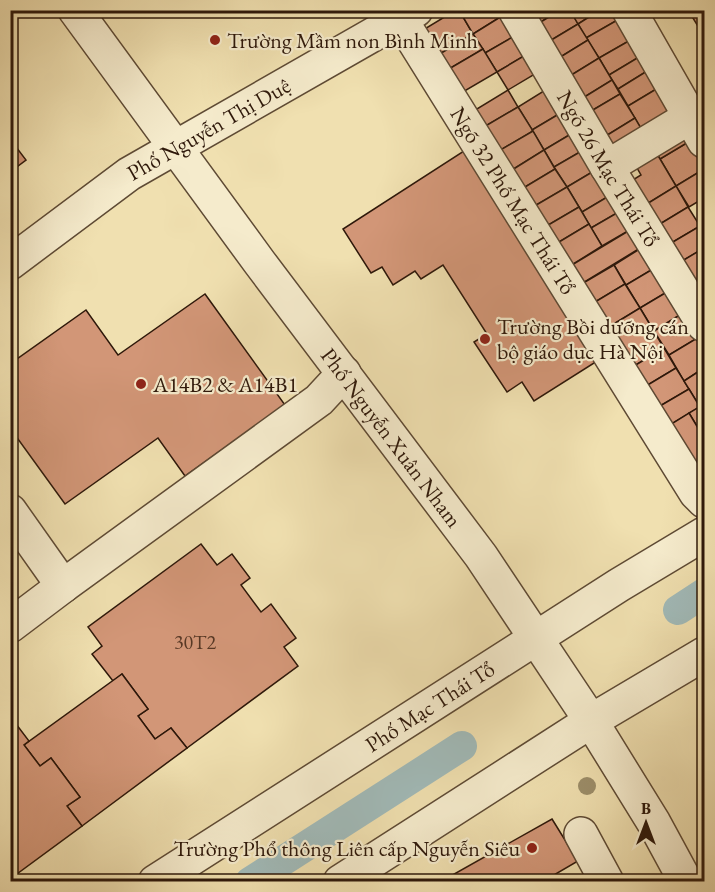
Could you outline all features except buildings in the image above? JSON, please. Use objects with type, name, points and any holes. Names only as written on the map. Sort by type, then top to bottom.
[{"type":"street","name":"Phố Nguyễn Xuân Nham","points":[[75,10],[481,556],[591,721],[654,823],[686,882]]},
{"type":"street","name":"Ngõ 26 Mạc Thái Tổ","points":[[515,10],[607,167],[705,325]]},
{"type":"street","points":[[607,167],[697,129],[629,10]]},
{"type":"street","name":"Phố Nguyễn Thị Duệ","points":[[10,262],[129,174],[409,15]]},
{"type":"street","name":"Ngõ 32 Phố Mạc Thái Tổ","points":[[409,15],[406,28],[696,493],[705,501]]},
{"type":"street","points":[[10,626],[319,400],[344,373]]},
{"type":"street","points":[[10,511],[63,586]]},
{"type":"street","name":"Phố Mạc Thái Tổ","points":[[155,882],[619,585],[705,534]]},
{"type":"street","points":[[340,882],[591,721],[705,654]]},
{"type":"street","points":[[581,834],[599,878]]},
{"type":"waterway","points":[[678,610],[704,593]]},
{"type":"waterway","points":[[250,882],[462,746]]},
{"type":"place","name":"Trường Mầm non Bình Minh","points":[[215,40]]},
{"type":"place","name":"Trường Bồi dưỡng cán bộ giáo dục Hà Nội","points":[[485,339]]},
{"type":"place","name":"A14B2 & A14B1","points":[[141,384]]},
{"type":"place","name":"Trường Phổ thông Liên cấp Nguyễn Siêu","points":[[532,848]]}]
